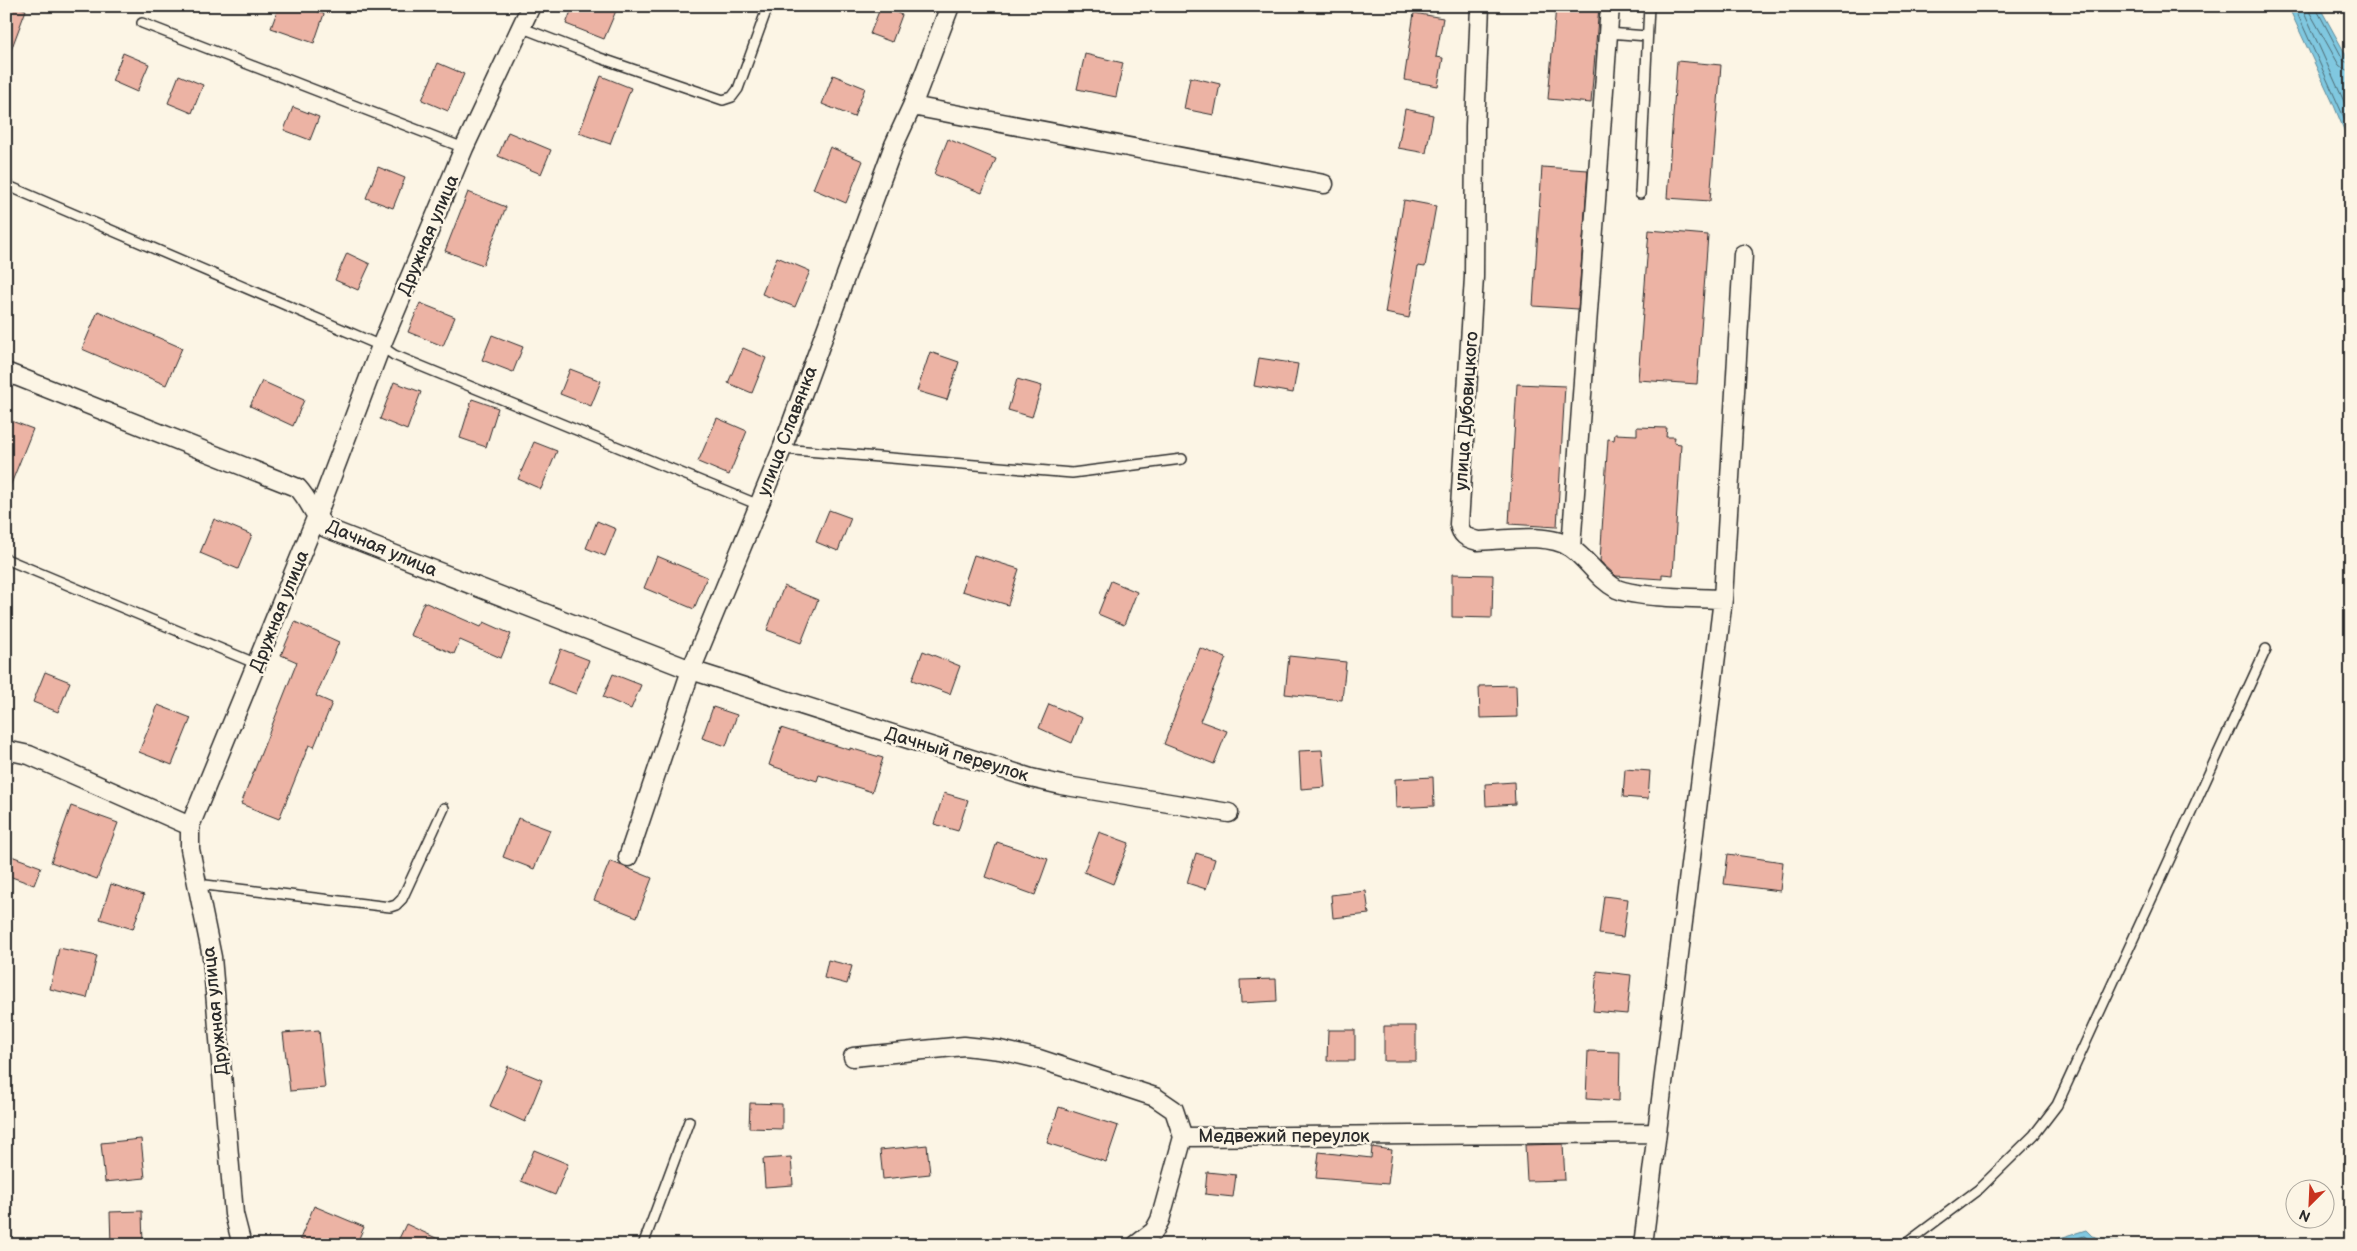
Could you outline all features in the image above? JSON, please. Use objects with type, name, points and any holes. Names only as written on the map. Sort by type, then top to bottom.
[{"type":"street","name":"Дружная улица","points":[[242,1245],[234,1214],[212,957],[190,849],[190,826],[258,664],[381,346],[464,148],[531,6]]},
{"type":"street","name":"улица Славянка","points":[[628,857],[691,670],[782,450],[894,145],[912,106],[950,6]]},
{"type":"street","name":"улица Дубовицкого","points":[[1480,6],[1475,126],[1474,277],[1459,524],[1461,533],[1468,539],[1478,541],[1542,539],[1560,542],[1571,548],[1603,580],[1618,589],[1633,594],[1723,599]]},
{"type":"street","points":[[1571,548],[1610,6]]},
{"type":"street","points":[[912,106],[1324,184]]},
{"type":"street","points":[[1643,1245],[1723,599],[1743,254]]},
{"type":"street","name":"Дачная улица","points":[[6,372],[298,488],[308,499],[316,518],[326,528],[691,670]]},
{"type":"street","name":"Дачный переулок","points":[[691,670],[1031,778],[1061,785],[1229,813]]},
{"type":"street","points":[[6,750],[29,755],[190,826]]},
{"type":"street","name":"Медвежий переулок","points":[[853,1057],[964,1046],[1000,1050],[1039,1059],[1156,1097],[1174,1110],[1183,1137],[1656,1133]]},
{"type":"street","points":[[1136,1245],[1154,1231],[1160,1220],[1183,1137]]},
{"type":"lane","points":[[520,27],[600,58],[723,100],[732,97],[738,89],[768,6]]},
{"type":"lane","points":[[1640,194],[1649,6]]},
{"type":"lane","points":[[142,23],[464,148]]},
{"type":"lane","points":[[1608,33],[1647,36]]},
{"type":"lane","points":[[6,185],[381,346],[394,354],[759,505]]},
{"type":"lane","points":[[782,450],[1072,473],[1182,458]]},
{"type":"lane","points":[[6,559],[258,664]]},
{"type":"lane","points":[[1904,1245],[1979,1189],[2034,1135],[2057,1105],[2266,649]]},
{"type":"lane","points":[[197,884],[390,906],[396,905],[402,899],[444,808]]},
{"type":"lane","points":[[643,1245],[689,1121]]},
{"type":"water","points":[[2288,6],[2319,6],[2351,64],[2351,147],[2333,103]]},
{"type":"water","points":[[2086,1230],[2092,1236],[2128,1245],[2046,1245],[2047,1242]]},
{"type":"building","points":[[6,6],[15,6],[26,10],[8,58],[6,58]]},
{"type":"building","points":[[279,6],[303,6],[324,14],[314,43],[271,28]]},
{"type":"building","points":[[573,6],[618,6],[604,39],[566,24]]},
{"type":"building","points":[[881,6],[902,15],[892,42],[870,34]]},
{"type":"building","points":[[1556,6],[1599,6],[1591,103],[1548,99]]},
{"type":"building","points":[[1414,13],[1443,18],[1436,57],[1443,58],[1438,86],[1404,80]]},
{"type":"building","points":[[123,53],[149,64],[137,92],[112,81]]},
{"type":"building","points":[[1085,54],[1123,63],[1116,97],[1077,89]]},
{"type":"building","points":[[1677,61],[1721,65],[1710,201],[1667,198]]},
{"type":"building","points":[[438,63],[464,74],[448,111],[422,100]]},
{"type":"building","points":[[179,75],[203,85],[192,113],[168,103]]},
{"type":"building","points":[[833,75],[865,88],[854,117],[822,104]]},
{"type":"building","points":[[601,76],[631,88],[610,144],[579,133]]},
{"type":"building","points":[[1190,77],[1220,84],[1214,115],[1184,109]]},
{"type":"building","points":[[293,107],[319,117],[310,140],[284,130]]},
{"type":"building","points":[[1405,109],[1433,115],[1426,153],[1398,148]]},
{"type":"building","points":[[508,132],[551,150],[541,174],[498,156]]},
{"type":"building","points":[[948,139],[996,159],[982,193],[934,174]]},
{"type":"building","points":[[830,147],[863,161],[846,203],[813,189]]},
{"type":"building","points":[[378,167],[405,178],[393,208],[366,198]]},
{"type":"building","points":[[1542,167],[1588,170],[1578,309],[1533,306]]},
{"type":"building","points":[[468,192],[506,207],[483,265],[445,251]]},
{"type":"building","points":[[1404,200],[1436,206],[1425,267],[1418,266],[1409,318],[1385,313]]},
{"type":"building","points":[[1649,230],[1708,235],[1697,384],[1638,380]]},
{"type":"building","points":[[347,253],[370,264],[358,290],[335,280]]},
{"type":"building","points":[[777,257],[810,271],[795,307],[762,294]]},
{"type":"building","points":[[420,303],[455,317],[443,346],[408,332]]},
{"type":"building","points":[[98,311],[182,348],[166,385],[82,349]]},
{"type":"building","points":[[492,335],[523,347],[513,372],[482,360]]},
{"type":"building","points":[[743,348],[766,358],[752,393],[728,383]]},
{"type":"building","points":[[930,352],[959,362],[947,400],[917,391]]},
{"type":"building","points":[[1259,358],[1298,364],[1293,393],[1254,386]]},
{"type":"building","points":[[570,369],[601,381],[591,406],[560,394]]},
{"type":"building","points":[[1017,379],[1042,386],[1032,417],[1008,410]]},
{"type":"building","points":[[262,381],[304,400],[293,426],[250,406]]},
{"type":"building","points":[[394,382],[421,392],[407,430],[380,419]]},
{"type":"building","points":[[1517,384],[1565,386],[1557,527],[1509,524]]},
{"type":"building","points":[[472,399],[498,408],[486,447],[460,438]]},
{"type":"building","points":[[717,418],[747,431],[729,475],[698,462]]},
{"type":"building","points":[[6,419],[33,429],[7,494],[6,493]]},
{"type":"building","points":[[1637,427],[1667,428],[1666,437],[1675,437],[1674,443],[1681,444],[1673,575],[1662,574],[1662,579],[1616,576],[1600,561],[1608,439],[1614,440],[1615,434],[1637,435]]},
{"type":"building","points":[[534,442],[557,451],[541,489],[518,479]]},
{"type":"building","points":[[829,510],[851,518],[838,551],[816,542]]},
{"type":"building","points":[[214,519],[252,535],[238,569],[200,553]]},
{"type":"building","points":[[597,521],[616,529],[605,556],[586,548]]},
{"type":"building","points":[[974,555],[1019,569],[1008,605],[962,591]]},
{"type":"building","points":[[657,556],[707,577],[694,609],[644,588]]},
{"type":"building","points":[[1452,574],[1493,575],[1492,618],[1452,617]]},
{"type":"building","points":[[1111,581],[1137,592],[1124,625],[1098,614]]},
{"type":"building","points":[[784,586],[818,600],[801,643],[767,630]]},
{"type":"building","points":[[424,602],[481,627],[484,622],[511,634],[501,658],[460,640],[454,654],[410,635]]},
{"type":"building","points":[[295,622],[339,642],[316,696],[332,703],[314,747],[309,745],[279,819],[241,804],[297,662],[281,655]]},
{"type":"building","points":[[1200,648],[1226,658],[1200,721],[1227,731],[1214,764],[1164,744]]},
{"type":"building","points":[[561,649],[589,660],[576,694],[548,683]]},
{"type":"building","points":[[923,651],[960,666],[950,694],[912,680]]},
{"type":"building","points":[[1289,656],[1346,662],[1342,700],[1285,694]]},
{"type":"building","points":[[45,672],[70,682],[58,712],[33,702]]},
{"type":"building","points":[[613,674],[641,685],[631,709],[603,697]]},
{"type":"building","points":[[1516,685],[1517,717],[1480,718],[1479,686]]},
{"type":"building","points":[[1049,704],[1082,718],[1072,743],[1039,728]]},
{"type":"building","points":[[158,705],[191,718],[172,765],[139,752]]},
{"type":"building","points":[[713,707],[737,715],[726,746],[702,738]]},
{"type":"building","points":[[781,728],[850,750],[850,748],[883,758],[872,792],[819,775],[817,781],[769,765]]},
{"type":"building","points":[[1322,750],[1325,787],[1301,789],[1299,751]]},
{"type":"building","points":[[1625,769],[1650,771],[1648,799],[1623,797]]},
{"type":"building","points":[[1433,777],[1434,806],[1396,808],[1395,779]]},
{"type":"building","points":[[1514,782],[1515,804],[1486,806],[1485,784]]},
{"type":"building","points":[[944,793],[968,800],[958,831],[934,824]]},
{"type":"building","points":[[71,806],[118,823],[97,879],[51,862]]},
{"type":"building","points":[[518,818],[550,830],[534,869],[503,857]]},
{"type":"building","points":[[1099,832],[1129,843],[1113,884],[1084,872]]},
{"type":"building","points":[[997,842],[1048,859],[1035,895],[985,877]]},
{"type":"building","points":[[1196,853],[1215,859],[1206,889],[1187,883]]},
{"type":"building","points":[[6,854],[41,867],[34,885],[6,875]]},
{"type":"building","points":[[1728,854],[1783,862],[1780,891],[1724,884]]},
{"type":"building","points":[[610,861],[652,878],[637,917],[594,900]]},
{"type":"building","points":[[111,884],[144,895],[133,929],[100,919]]},
{"type":"building","points":[[1366,891],[1369,914],[1333,918],[1331,895]]},
{"type":"building","points":[[1604,896],[1628,899],[1623,937],[1599,934]]},
{"type":"building","points":[[59,948],[97,956],[87,998],[50,989]]},
{"type":"building","points":[[828,960],[852,966],[847,984],[824,978]]},
{"type":"building","points":[[1597,971],[1631,975],[1627,1014],[1593,1011]]},
{"type":"building","points":[[1276,979],[1277,1001],[1241,1003],[1240,980]]},
{"type":"building","points":[[1384,1026],[1416,1026],[1416,1061],[1384,1061]]},
{"type":"building","points":[[319,1030],[325,1088],[290,1091],[283,1033]]},
{"type":"building","points":[[1328,1030],[1355,1030],[1355,1061],[1327,1061]]},
{"type":"building","points":[[1588,1051],[1620,1052],[1619,1101],[1586,1099]]},
{"type":"building","points":[[508,1066],[542,1080],[525,1122],[490,1106]]},
{"type":"building","points":[[750,1103],[782,1104],[782,1129],[749,1128]]},
{"type":"building","points":[[1059,1107],[1118,1126],[1106,1162],[1047,1143]]},
{"type":"building","points":[[141,1139],[145,1178],[105,1182],[101,1143]]},
{"type":"building","points":[[1563,1144],[1565,1180],[1527,1181],[1525,1145]]},
{"type":"building","points":[[927,1145],[930,1174],[883,1179],[880,1150]]},
{"type":"building","points":[[1372,1147],[1392,1150],[1388,1184],[1316,1178],[1319,1152],[1371,1158]]},
{"type":"building","points":[[534,1150],[568,1164],[555,1195],[521,1181]]},
{"type":"building","points":[[791,1157],[793,1185],[765,1187],[763,1159]]},
{"type":"building","points":[[1207,1172],[1236,1175],[1233,1197],[1205,1194]]},
{"type":"building","points":[[314,1206],[364,1227],[356,1245],[312,1245],[300,1239]]},
{"type":"building","points":[[142,1211],[143,1245],[111,1245],[110,1212]]},
{"type":"building","points":[[406,1224],[451,1245],[396,1245]]}]
